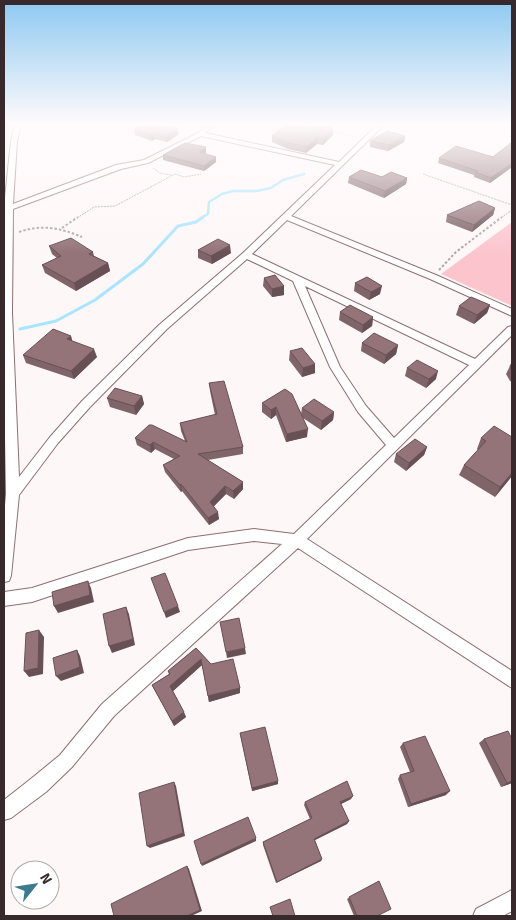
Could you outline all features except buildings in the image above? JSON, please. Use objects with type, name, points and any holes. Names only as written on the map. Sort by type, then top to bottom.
[{"type":"street","points":[[4,576],[13,494],[7,313],[8,237],[6,210],[11,167]]},
{"type":"street","points":[[6,210],[118,167]]},
{"type":"street","points":[[13,494],[54,440],[86,404],[163,327],[246,255],[337,167]]},
{"type":"street","points":[[286,217],[433,277],[512,313]]},
{"type":"street","points":[[246,255],[477,364]]},
{"type":"street","points":[[296,277],[335,367],[362,409],[392,445]]},
{"type":"street","points":[[4,811],[39,785],[59,767],[108,710],[297,540],[512,329]]},
{"type":"street","points":[[4,599],[32,595],[188,544],[254,535],[297,540],[512,680]]},
{"type":"street","points":[[483,916],[512,900]]},
{"type":"path","points":[[152,167],[160,173],[184,177],[201,174]]},
{"type":"path","points":[[423,174],[512,205]]},
{"type":"path","points":[[62,228],[94,207],[115,206],[172,175]]},
{"type":"path","points":[[433,277],[456,252],[512,210]]},
{"type":"path","points":[[8,237],[27,229],[41,226],[62,228],[82,236]]},
{"type":"shaded area","points":[[512,222],[512,306],[441,274]]},
{"type":"waterway","points":[[201,218],[208,214],[209,202],[222,194],[233,191],[256,191],[271,188],[283,180],[304,174]]},
{"type":"waterway","points":[[20,329],[56,321],[95,300],[143,264],[178,226],[196,222],[203,217]]}]
